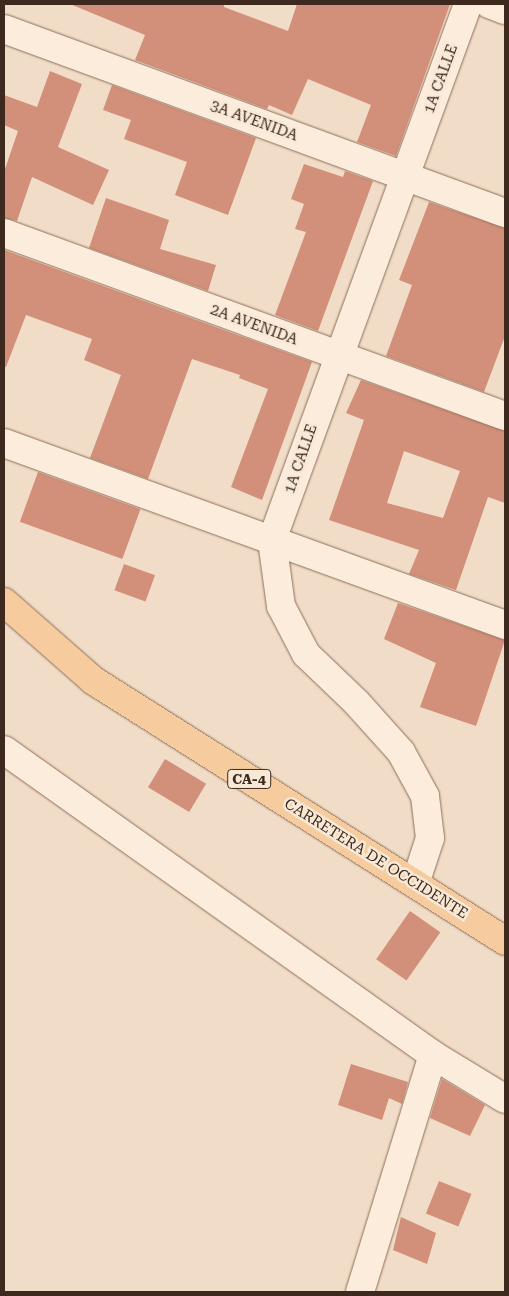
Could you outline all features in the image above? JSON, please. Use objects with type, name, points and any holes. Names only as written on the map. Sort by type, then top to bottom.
[{"type":"main road","name":"CARRETERA DE OCCIDENTE","points":[[4,602],[94,681],[505,941]]},
{"type":"street","name":"1A CALLE","points":[[415,884],[430,838],[424,796],[401,752],[356,702],[306,654],[281,606],[272,540],[337,356],[406,177],[468,4]]},
{"type":"street","points":[[489,4],[505,10]]},
{"type":"street","name":"3A AVENIDA","points":[[4,29],[505,213]]},
{"type":"street","name":"2A AVENIDA","points":[[4,233],[505,416]]},
{"type":"street","points":[[4,443],[505,625]]},
{"type":"street","points":[[4,750],[433,1055],[505,1100]]},
{"type":"street","points":[[360,1292],[433,1055]]},
{"type":"building","points":[[70,4],[224,4],[224,7],[288,31],[297,4],[450,4],[396,156],[357,142],[371,105],[308,79],[292,115],[269,105],[267,109],[135,60],[145,35]]},
{"type":"building","points":[[50,71],[82,84],[58,147],[109,170],[93,205],[32,177],[17,221],[4,218],[4,172],[18,131],[4,125],[4,95],[37,107]]},
{"type":"building","points":[[112,85],[256,138],[228,215],[175,195],[187,162],[124,139],[131,120],[103,110]]},
{"type":"building","points":[[304,164],[343,177],[345,171],[373,181],[318,331],[275,315],[306,232],[295,229],[304,204],[291,199]]},
{"type":"building","points":[[106,198],[169,220],[160,249],[216,265],[208,291],[89,248]]},
{"type":"building","points":[[429,202],[505,228],[505,336],[484,392],[386,356],[412,285],[399,280]]},
{"type":"building","points":[[4,250],[312,362],[262,500],[231,487],[268,389],[239,378],[240,375],[192,359],[148,479],[90,458],[121,375],[84,360],[92,339],[26,315],[6,367],[4,367]]},
{"type":"building","points":[[361,380],[505,431],[505,503],[488,497],[456,590],[409,574],[419,550],[329,520],[364,420],[346,413]],"holes":[[[404,451],[460,471],[443,518],[387,503]]]},
{"type":"building","points":[[38,472],[140,509],[122,559],[20,522]]},
{"type":"building","points":[[124,564],[155,575],[145,602],[114,590]]},
{"type":"building","points":[[398,603],[505,640],[476,726],[420,707],[436,663],[384,639]]},
{"type":"building","points":[[165,759],[206,784],[189,812],[148,787]]},
{"type":"building","points":[[410,911],[440,932],[406,981],[376,959]]},
{"type":"building","points":[[351,1064],[408,1082],[402,1104],[389,1098],[382,1120],[338,1105]]},
{"type":"building","points":[[442,1079],[485,1105],[470,1136],[430,1118]]},
{"type":"building","points":[[439,1181],[471,1194],[458,1227],[426,1213]]},
{"type":"building","points":[[401,1217],[436,1233],[427,1264],[393,1250]]}]
